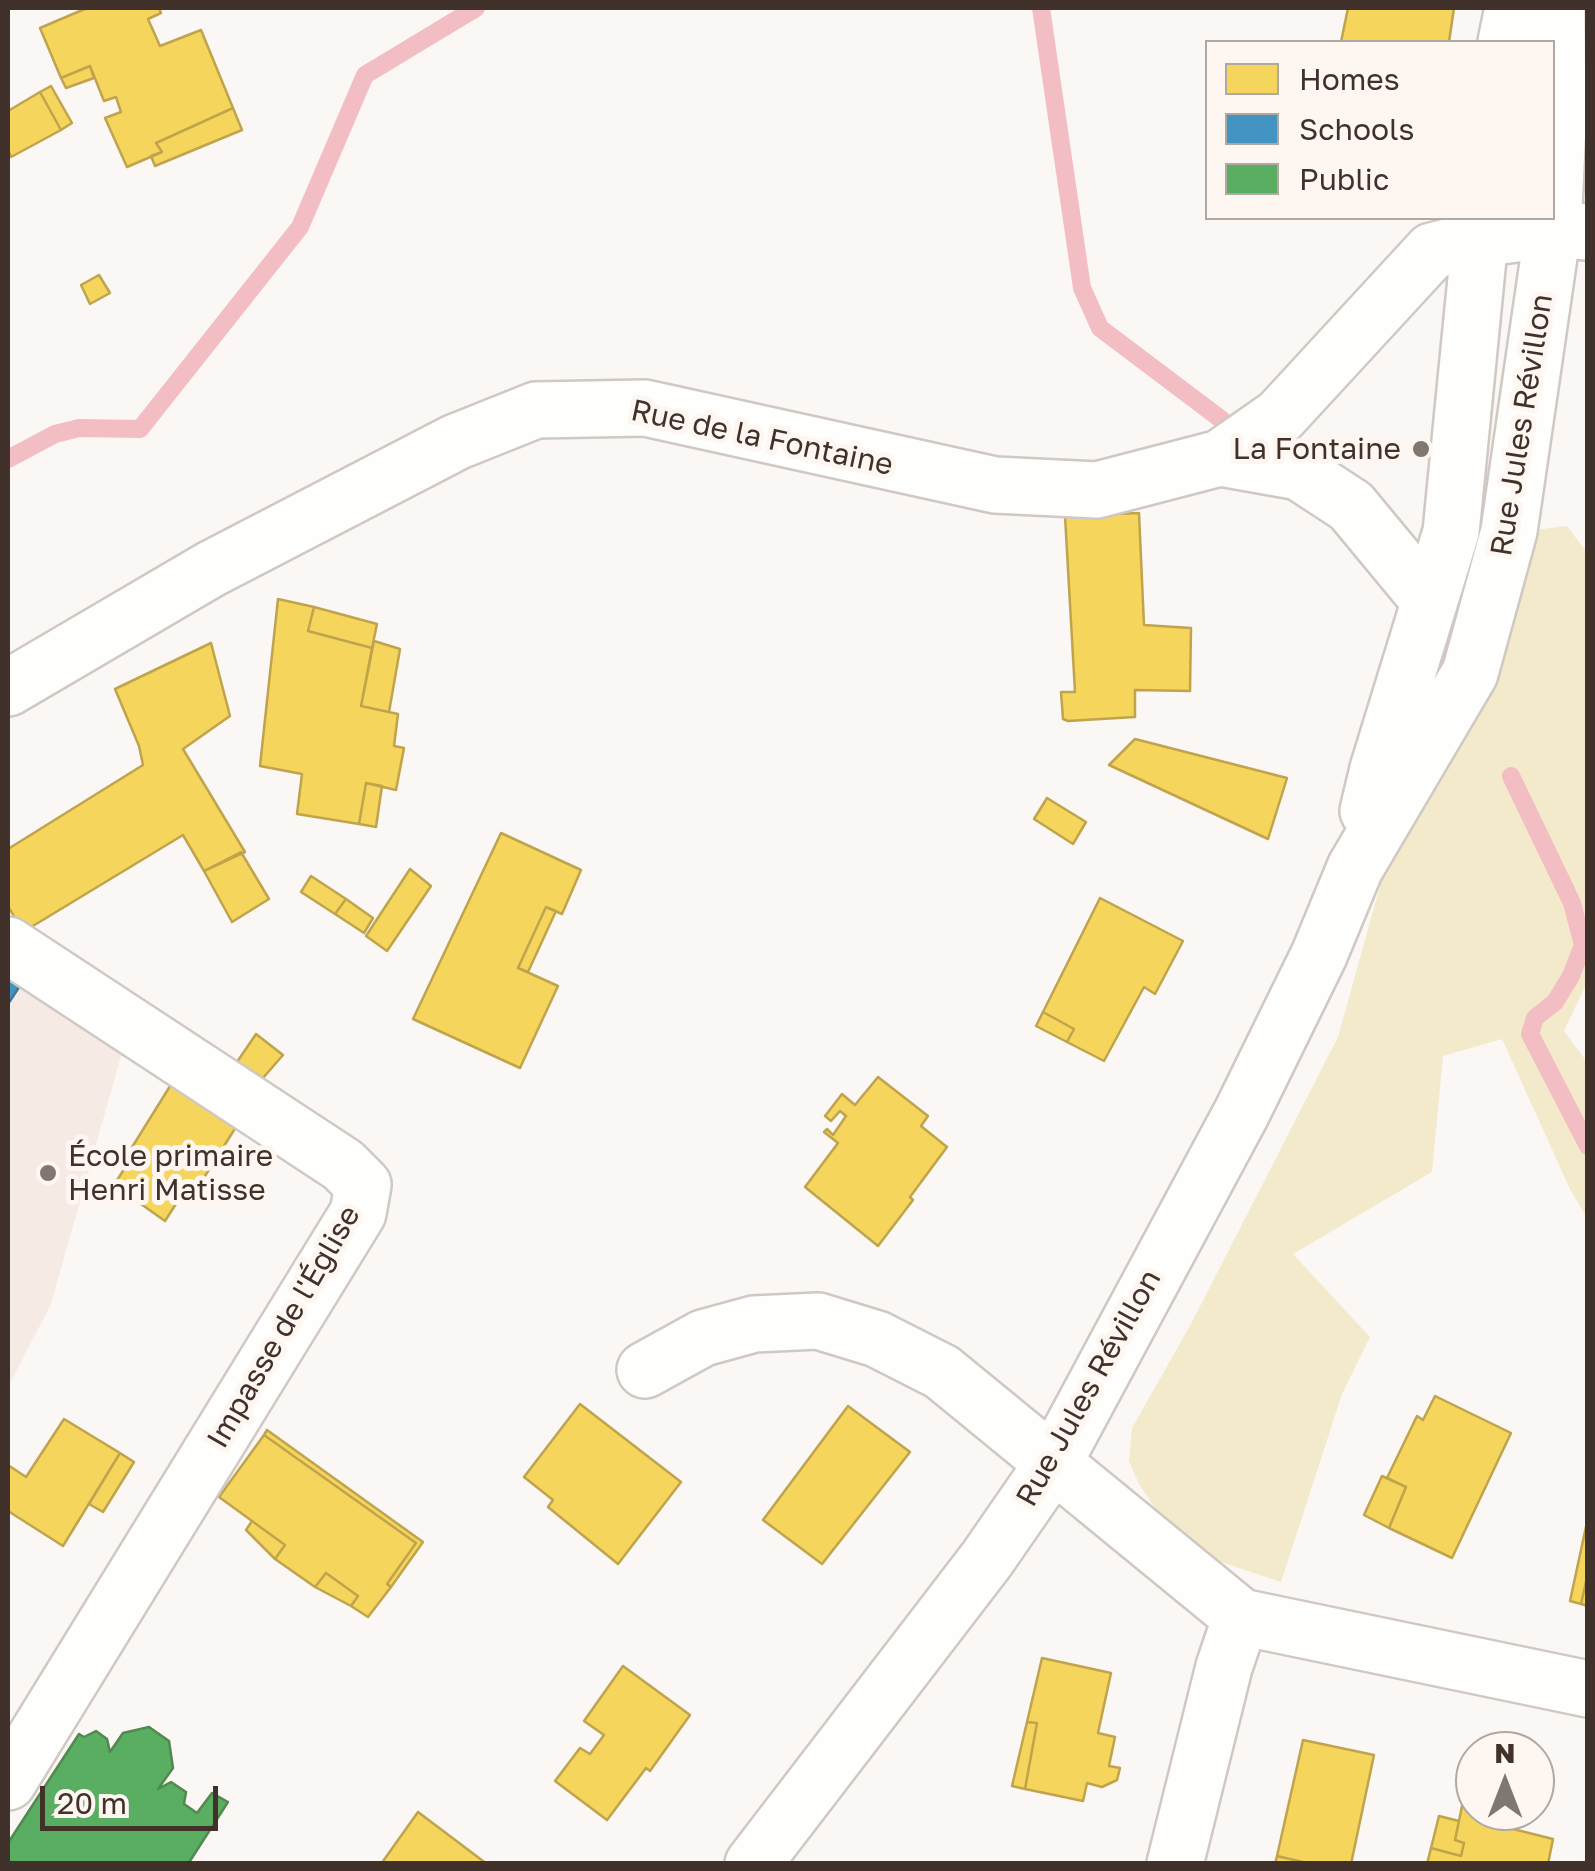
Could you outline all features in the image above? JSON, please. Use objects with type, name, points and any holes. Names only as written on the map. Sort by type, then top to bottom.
[{"type":"street","points":[[1506,40],[1514,8]]},
{"type":"street","name":"Rue Jules Révillon","points":[[752,1864],[987,1559],[1054,1462],[1242,1112],[1319,955],[1355,868],[1470,674],[1509,531],[1570,230],[1558,125],[1557,8]]},
{"type":"street","name":"Rue Jules Révillon","points":[[1355,868],[1378,770],[1451,532],[1480,228]]},
{"type":"street","name":"Rue de la Fontaine","points":[[8,688],[228,560],[456,442],[536,410],[646,408],[995,485],[1097,490],[1220,458],[1280,416],[1432,252],[1480,228],[1570,230]]},
{"type":"street","name":"Rue de la Fontaine","points":[[1220,458],[1299,472],[1352,506],[1428,599]]},
{"type":"street","name":"Impasse de l'Église","points":[[8,945],[343,1164],[363,1186],[358,1213],[8,1782]]},
{"type":"street","points":[[646,1370],[703,1338],[754,1324],[818,1321],[877,1339],[942,1372],[1241,1617],[1588,1689]]},
{"type":"street","points":[[1175,1864],[1224,1667],[1241,1617]]},
{"type":"shaded area","points":[[1567,526],[1588,560],[1588,980],[1564,1031],[1587,1062],[1587,1218],[1502,1039],[1443,1056],[1432,1172],[1293,1254],[1370,1337],[1342,1394],[1281,1582],[1215,1560],[1163,1520],[1129,1461],[1132,1428],[1192,1322],[1338,1037],[1385,868],[1535,530]]},
{"type":"shaded area","name":"École primaire Henri Matisse","points":[[8,958],[125,1042],[51,1304],[8,1387]]},
{"type":"building: Homes","points":[[87,8],[159,8],[161,13],[148,19],[160,46],[201,30],[233,108],[156,143],[162,152],[127,167],[105,118],[121,112],[116,97],[104,101],[90,66],[61,78],[40,28]]},
{"type":"building: Homes","points":[[1348,8],[1454,8],[1449,40],[1341,40]]},
{"type":"building: Homes","points":[[90,66],[94,78],[66,88],[61,78]]},
{"type":"building: Homes","points":[[51,86],[72,123],[61,130],[40,92]]},
{"type":"building: Homes","points":[[40,92],[61,130],[11,157],[8,111]]},
{"type":"building: Homes","points":[[233,108],[242,130],[155,166],[151,156],[162,152],[156,143]]},
{"type":"building: Homes","points":[[99,275],[110,293],[90,304],[81,285]]},
{"type":"building: Homes","points":[[1139,513],[1144,625],[1191,628],[1190,691],[1135,690],[1135,717],[1068,721],[1063,719],[1061,692],[1075,692],[1065,516]]},
{"type":"building: Homes","points":[[278,599],[314,607],[308,631],[372,648],[361,706],[398,714],[394,746],[404,748],[396,790],[366,783],[359,824],[297,814],[302,774],[260,766]]},
{"type":"building: Homes","points":[[314,607],[377,624],[372,648],[308,631]]},
{"type":"building: Homes","points":[[374,641],[400,649],[389,712],[361,706]]},
{"type":"building: Homes","points":[[211,643],[230,716],[183,749],[245,852],[204,871],[183,835],[23,932],[8,906],[8,849],[143,765],[115,689]]},
{"type":"building: Homes","points":[[1135,739],[1287,778],[1268,839],[1109,765]]},
{"type":"building: Homes","points":[[366,783],[382,786],[376,827],[359,824]]},
{"type":"building: Homes","points":[[1047,798],[1086,822],[1073,844],[1034,819]]},
{"type":"building: Homes","points":[[501,833],[581,870],[562,914],[546,907],[518,968],[558,986],[520,1068],[413,1019]]},
{"type":"building: Homes","points":[[241,852],[269,899],[232,922],[204,871]]},
{"type":"building: Homes","points":[[410,869],[431,886],[387,951],[366,936]]},
{"type":"building: Homes","points":[[311,876],[346,899],[335,914],[301,892]]},
{"type":"building: Homes","points":[[1100,898],[1183,941],[1155,994],[1144,987],[1104,1061],[1067,1042],[1074,1029],[1043,1012]]},
{"type":"building: Homes","points":[[346,899],[373,918],[364,933],[335,914]]},
{"type":"building: Homes","points":[[546,907],[556,911],[528,972],[518,968]]},
{"type":"building: Homes","points":[[1043,1012],[1074,1029],[1067,1042],[1036,1026]]},
{"type":"building: Homes","points":[[256,1034],[283,1055],[263,1078],[237,1062]]},
{"type":"building: Homes","points":[[878,1077],[928,1116],[921,1126],[947,1147],[878,1246],[805,1187],[838,1143],[824,1132],[827,1129],[833,1135],[846,1116],[840,1111],[831,1121],[825,1116],[842,1094],[855,1105]]},
{"type":"building: Homes","points":[[172,1083],[236,1127],[193,1195],[185,1190],[165,1221],[114,1185],[133,1155],[129,1152]]},
{"type":"building: Homes","points":[[1435,1396],[1511,1433],[1452,1558],[1389,1528],[1406,1487],[1387,1478],[1417,1416],[1423,1420]]},
{"type":"building: Homes","points":[[580,1404],[681,1482],[618,1564],[548,1507],[553,1500],[524,1477]]},
{"type":"building: Homes","points":[[848,1406],[910,1452],[822,1564],[763,1520]]},
{"type":"building: Homes","points":[[64,1419],[120,1453],[63,1546],[8,1511],[8,1465],[26,1477]]},
{"type":"building: Homes","points":[[267,1430],[423,1542],[391,1587],[387,1584],[416,1543],[264,1435]]},
{"type":"building: Homes","points":[[264,1435],[416,1543],[368,1617],[351,1606],[358,1596],[326,1573],[315,1587],[275,1559],[285,1545],[219,1497]]},
{"type":"building: Homes","points":[[120,1453],[134,1462],[103,1512],[89,1504]]},
{"type":"building: Homes","points":[[1382,1476],[1406,1487],[1389,1528],[1364,1515]]},
{"type":"building: Homes","points":[[252,1521],[285,1545],[275,1559],[246,1530]]},
{"type":"building: Homes","points":[[1587,1522],[1588,1573],[1581,1604],[1570,1601]]},
{"type":"building: Homes","points":[[326,1573],[358,1596],[351,1606],[315,1587]]},
{"type":"building: Homes","points":[[1588,1573],[1588,1606],[1581,1604]]},
{"type":"building: Homes","points":[[1042,1658],[1111,1673],[1098,1733],[1115,1737],[1109,1766],[1120,1768],[1117,1780],[1102,1787],[1087,1783],[1083,1801],[1025,1789],[1037,1723],[1027,1722]]},
{"type":"building: Homes","points":[[623,1666],[690,1715],[650,1771],[646,1768],[607,1820],[555,1781],[580,1748],[590,1754],[604,1735],[584,1721]]},
{"type":"building: Homes","points":[[1027,1722],[1037,1723],[1025,1789],[1012,1786]]},
{"type":"building: Homes","points":[[1303,1740],[1374,1755],[1351,1864],[1311,1864],[1277,1856]]},
{"type":"building: Homes","points":[[418,1812],[487,1864],[381,1864]]},
{"type":"building: Homes","points":[[1439,1816],[1455,1820],[1455,1840],[1464,1843],[1461,1856],[1431,1848]]},
{"type":"building: Homes","points":[[1457,1831],[1521,1831],[1553,1839],[1548,1864],[1427,1864],[1431,1848],[1461,1856],[1464,1843],[1455,1840]]},
{"type":"building: Homes","points":[[1277,1856],[1311,1864],[1275,1864]]},
{"type":"building: Schools","points":[[8,958],[29,972],[8,1004]]},
{"type":"building: Public","points":[[149,1727],[169,1741],[173,1768],[158,1789],[171,1782],[186,1792],[184,1804],[197,1813],[212,1793],[228,1802],[188,1864],[8,1864],[8,1843],[79,1734],[84,1737],[96,1731],[107,1739],[110,1752],[123,1733]]},
{"type":"waterway","points":[[8,459],[55,434],[79,428],[140,429],[300,227],[365,75],[476,8]]},
{"type":"waterway","points":[[1041,8],[1082,288],[1100,328],[1222,420]]},
{"type":"waterway","points":[[1511,776],[1572,903],[1583,945],[1571,976],[1555,1002],[1535,1018],[1530,1034],[1588,1146]]},
{"type":"place","name":"La Fontaine","points":[[1421,449]]},
{"type":"place","name":"École primaire Henri Matisse","points":[[48,1173]]}]
